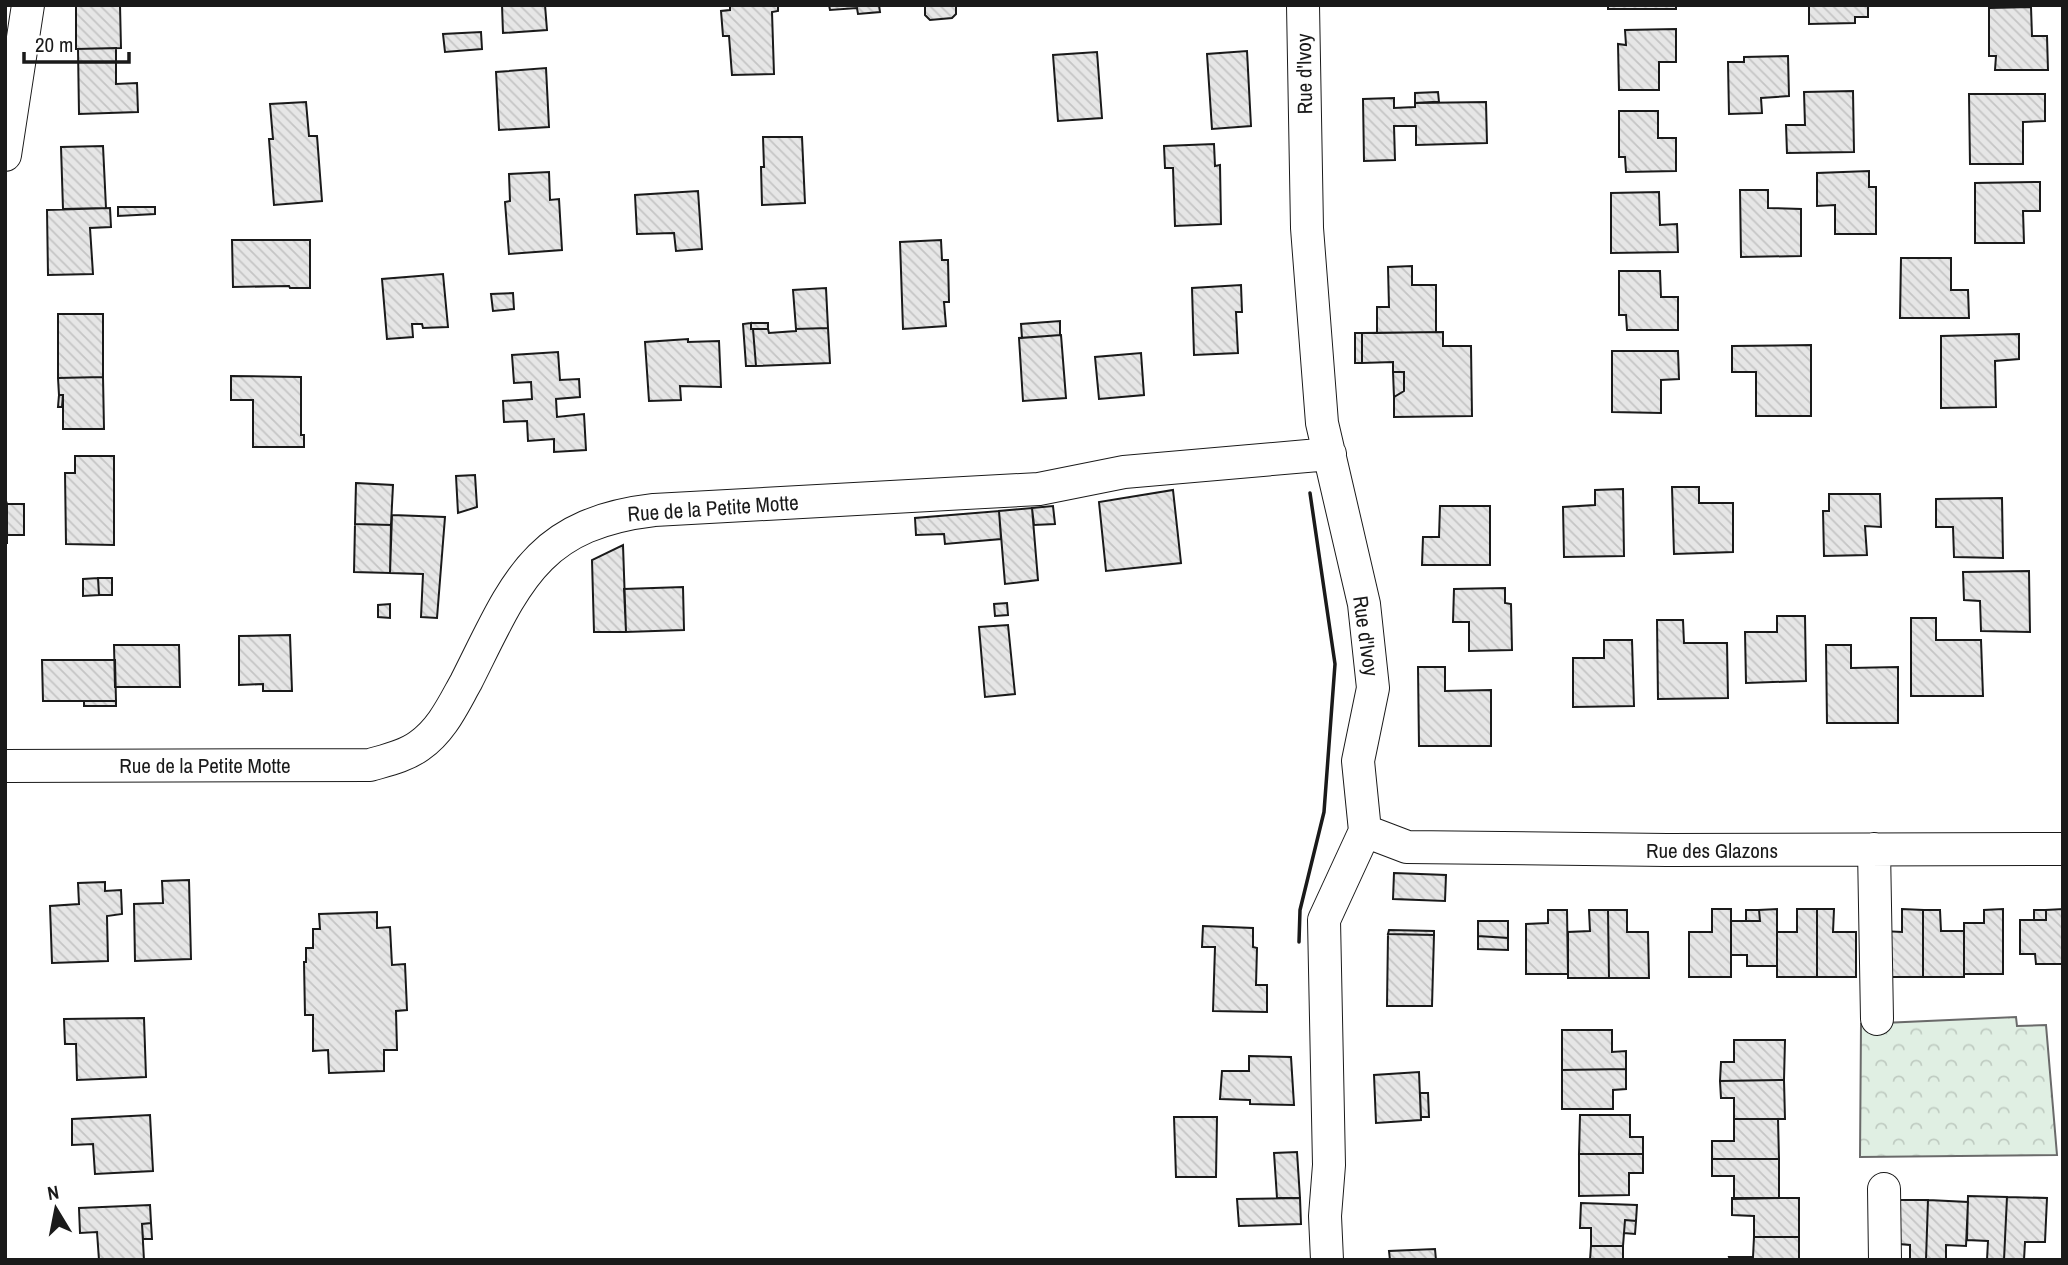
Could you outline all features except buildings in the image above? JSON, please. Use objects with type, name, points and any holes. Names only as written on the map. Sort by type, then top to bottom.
[{"type":"street","points":[[5,155],[28,5]]},
{"type":"street","name":"Rue d'Ivoy","points":[[1303,5],[1307,228],[1322,423],[1364,604],[1373,688],[1358,761],[1365,831]]},
{"type":"street","name":"Rue de la Petite Motte","points":[[5,766],[370,765],[393,759],[420,745],[446,720],[513,590],[538,558],[561,540],[591,523],[622,514],[668,509],[1039,489],[1124,472],[1330,454]]},
{"type":"street","points":[[1328,1260],[1325,1216],[1329,1165],[1324,920],[1365,831]]},
{"type":"street","name":"Rue des Glazons","points":[[1365,831],[1407,847],[2063,849]]},
{"type":"street","points":[[1874,849],[1877,1019]]},
{"type":"street","points":[[1884,1189],[1885,1260]]},
{"type":"green space","points":[[2016,1017],[2017,1026],[2046,1025],[2057,1155],[1860,1157],[1861,1024]]},
{"type":"wall","points":[[1299,942],[1300,910],[1324,812],[1335,664],[1310,493]]}]
